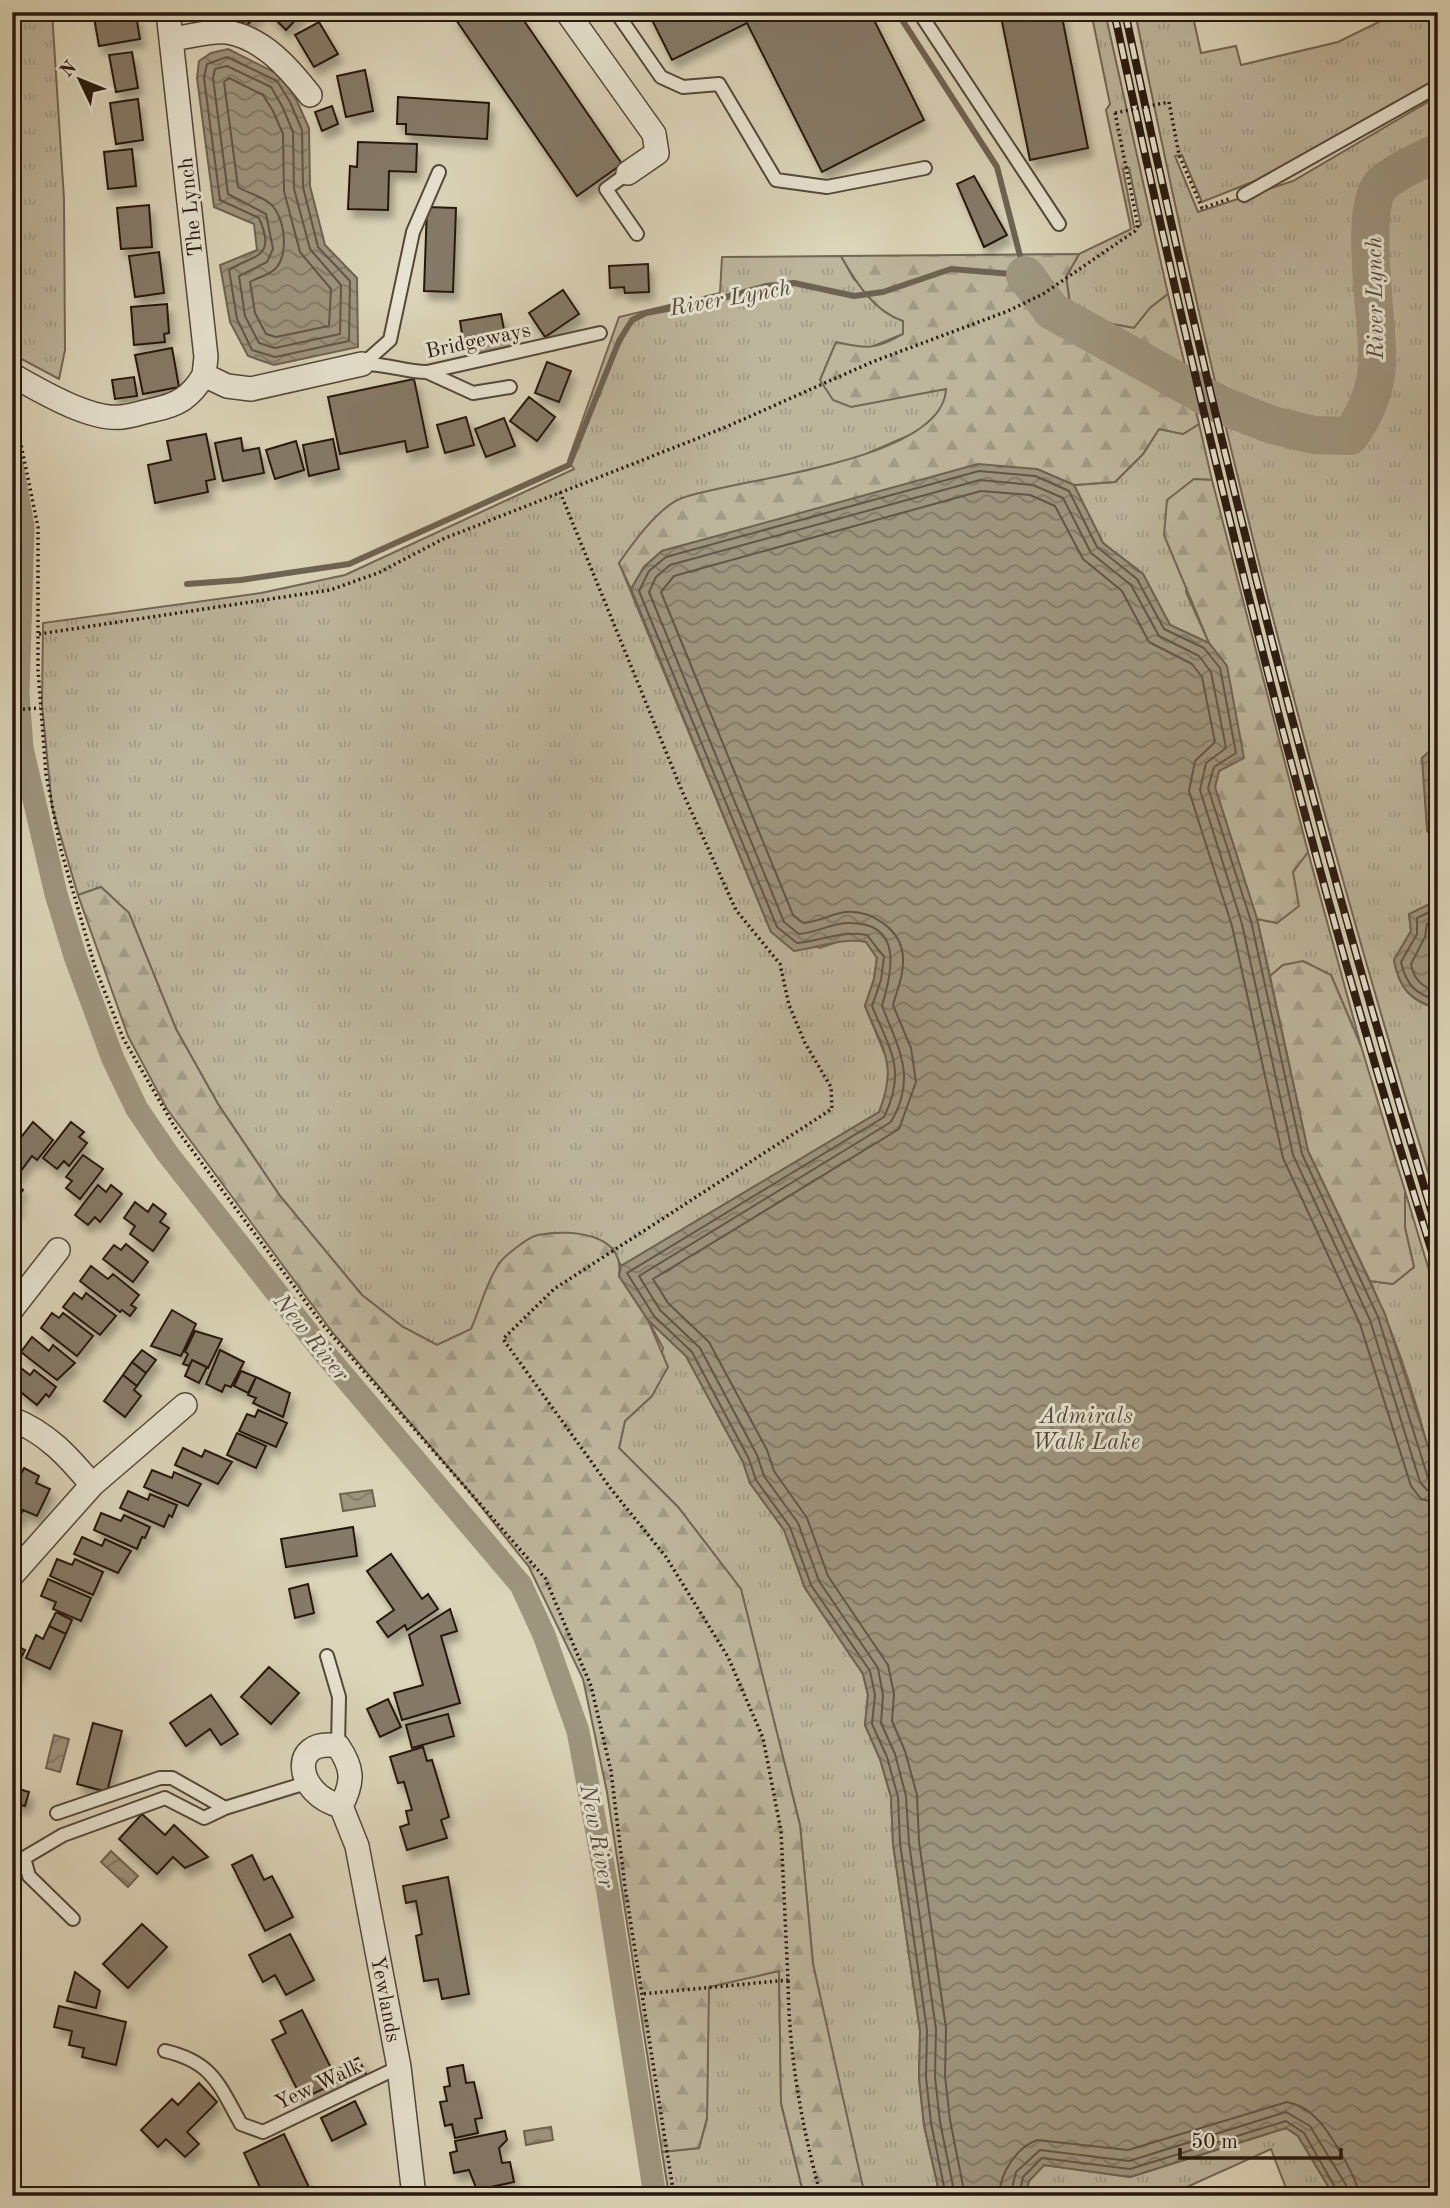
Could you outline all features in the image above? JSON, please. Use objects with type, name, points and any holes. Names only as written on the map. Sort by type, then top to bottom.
[{"type":"street","name":"The Lynch","points":[[168,12],[206,357],[204,375]]},
{"type":"street","points":[[567,12],[654,134],[657,153],[628,173]]},
{"type":"street","points":[[172,39],[226,32],[251,40],[286,65],[310,95]]},
{"type":"street","points":[[12,375],[64,402],[98,414],[121,417],[176,405],[194,392],[204,375],[227,386],[251,389],[362,364]]},
{"type":"street","points":[[12,1309],[58,1250]]},
{"type":"street","points":[[12,1575],[92,1485],[185,1405]]},
{"type":"street","points":[[12,1419],[38,1429],[67,1455],[92,1485]]},
{"type":"street","points":[[322,1743],[338,1746],[352,1771],[351,1788],[341,1806],[325,1802],[306,1783],[303,1765],[310,1750],[322,1743]]},
{"type":"street","name":"Yewlands","points":[[341,1806],[357,1846],[399,2067],[414,2196]]},
{"type":"lane","points":[[616,12],[661,77],[683,88],[719,84],[776,180],[827,187],[925,167]]},
{"type":"lane","points":[[919,12],[1059,223]]},
{"type":"lane","points":[[1244,195],[1438,86]]},
{"type":"lane","points":[[362,364],[390,340],[412,232],[439,172]]},
{"type":"lane","points":[[628,173],[606,189],[637,233]]},
{"type":"lane","name":"Bridgeways","points":[[362,364],[382,363],[402,370],[427,372],[600,333]]},
{"type":"lane","points":[[427,372],[473,393],[510,387]]},
{"type":"lane","points":[[327,1656],[339,1696],[338,1746]]},
{"type":"lane","points":[[57,1813],[160,1778],[172,1778],[225,1808]]},
{"type":"lane","points":[[73,1919],[29,1876],[24,1858],[63,1835],[165,1798],[204,1818],[225,1808],[306,1783]]},
{"type":"lane","name":"Yew Walk","points":[[165,2051],[190,2057],[212,2073],[241,2124],[262,2132],[399,2067]]},
{"type":"path","points":[[674,2196],[605,1747],[591,1686],[545,1578],[323,1325],[155,1097],[123,1038],[95,967],[53,813],[41,744],[39,634],[330,590],[378,573],[443,539],[737,423],[882,358],[1008,311],[1043,294],[1135,231],[1138,226],[1115,113],[1169,102],[1179,155],[1202,208],[1244,195]]},
{"type":"path","points":[[560,492],[682,791],[736,910],[780,964],[789,1005],[805,1043],[831,1087],[832,1110],[554,1289],[503,1339],[611,1489],[666,1557],[733,1668],[763,1738],[781,1831],[789,2040],[803,2131],[821,2196]]},
{"type":"path","points":[[12,710],[40,708]]},
{"type":"path","points":[[641,1994],[788,1980]]},
{"type":"green space","points":[[12,12],[52,12],[64,199],[65,350],[59,379],[12,354]]},
{"type":"green space","points":[[1091,12],[1105,12],[1168,294],[1150,308],[1134,328],[1107,323],[1070,304],[1066,277],[1079,254],[1131,229],[1106,110],[1110,104]],"holes":[[[1129,168],[1141,225],[1134,227],[1123,169]]]},
{"type":"green space","points":[[1135,12],[1192,12],[1201,53],[1236,46],[1241,65],[1338,42],[1399,12],[1438,12],[1438,82],[1265,177],[1202,202],[1182,155],[1175,156],[1198,212],[1293,181],[1438,96],[1438,748],[1433,748],[1427,830],[1436,844],[1438,900],[1409,914],[1411,931],[1394,960],[1399,978],[1407,992],[1420,1002],[1438,1008],[1438,1205],[1310,761],[1234,463]]},
{"type":"green space","points":[[1079,254],[1066,277],[1070,304],[1107,323],[1134,328],[1150,308],[1168,294],[1199,424],[1183,434],[1159,429],[1143,454],[1115,482],[1074,485],[1037,469],[801,514],[662,551],[644,567],[631,589],[619,563],[647,526],[674,502],[709,491],[834,463],[876,450],[911,434],[936,414],[946,389],[851,407],[833,400],[820,380],[836,342],[871,347],[903,334],[903,321],[874,303],[841,256]]},
{"type":"green space","points":[[841,256],[854,279],[903,321],[903,334],[866,349],[924,391],[947,389],[944,407],[919,431],[857,458],[800,472],[619,563],[771,932],[820,948],[848,938],[866,942],[877,958],[874,979],[865,1006],[886,1057],[890,1083],[879,1112],[621,1266],[613,1248],[499,1263],[472,1329],[437,1345],[403,1327],[362,1295],[280,1196],[218,1104],[176,1029],[129,913],[101,887],[78,895],[52,807],[42,705],[43,623],[261,593],[345,575],[574,469],[568,461],[619,317],[720,293],[722,257]]},
{"type":"green space","points":[[1199,424],[1212,480],[1194,479],[1186,592],[1209,643],[1170,625],[1143,574],[1103,543],[1074,485],[1115,482],[1143,454],[1159,429],[1183,434]]},
{"type":"green space","points":[[1194,479],[1212,480],[1308,852],[1293,872],[1299,906],[1277,923],[1257,919],[1215,787],[1219,771],[1227,666],[1209,643],[1164,535],[1167,500]]},
{"type":"green space","points":[[1308,852],[1361,1046],[1331,975],[1283,965],[1270,976],[1257,919],[1277,923],[1293,872]]},
{"type":"green space","points":[[101,887],[129,913],[176,1029],[218,1104],[280,1196],[362,1295],[403,1327],[437,1345],[471,1329],[494,1271],[506,1256],[534,1236],[551,1233],[579,1234],[604,1242],[613,1250],[619,1261],[619,1276],[648,1320],[668,1367],[652,1396],[625,1421],[619,1448],[678,1507],[741,1589],[800,1825],[813,1964],[865,2196],[804,2196],[781,2103],[779,1971],[709,1987],[707,2118],[699,2148],[662,2152],[607,1792],[583,1679],[529,1567],[467,1489],[333,1333],[167,1109],[128,1036],[78,895]]},
{"type":"green space","points":[[1303,961],[1331,975],[1361,1046],[1405,1191],[1405,1228],[1414,1267],[1393,1284],[1370,1281],[1308,1151],[1270,976],[1283,965]]},
{"type":"green space","points":[[1405,1191],[1438,1300],[1438,1494],[1410,1386],[1370,1281],[1393,1284],[1414,1267],[1405,1228]]},
{"type":"green space","points":[[648,1320],[686,1356],[743,1462],[750,1483],[784,1530],[805,1588],[863,1674],[868,1695],[865,1725],[880,1759],[891,1797],[893,1844],[920,2031],[919,2078],[924,2125],[940,2196],[865,2196],[861,2185],[813,1964],[800,1825],[741,1590],[678,1507],[619,1448],[625,1421],[652,1396],[663,1348]]},
{"type":"green space","points":[[779,1971],[781,2103],[804,2196],[669,2196],[662,2152],[699,2148],[707,2118],[708,1987]]},
{"type":"green space","points":[[1286,2128],[1298,2136],[1334,2196],[1289,2196],[1271,2149],[1167,2196],[1025,2196],[1029,2181],[1044,2165],[1130,2177]]},
{"type":"water","points":[[228,49],[282,76],[309,128],[310,186],[325,245],[357,278],[358,347],[274,365],[248,356],[230,322],[220,265],[257,250],[254,224],[214,207],[197,78],[199,61],[211,53]]},
{"type":"water","name":"Admirals Walk Lake","points":[[978,464],[1037,469],[1074,485],[1103,543],[1143,574],[1170,625],[1209,643],[1227,666],[1244,758],[1219,771],[1215,787],[1257,919],[1308,1151],[1385,1314],[1431,1456],[1438,1494],[1438,2196],[1334,2196],[1298,2136],[1286,2128],[1130,2177],[1044,2165],[1029,2181],[1025,2196],[940,2196],[924,2125],[919,2078],[920,2031],[893,1844],[891,1797],[880,1759],[865,1725],[868,1695],[863,1674],[805,1588],[784,1530],[750,1483],[743,1462],[686,1356],[648,1320],[619,1276],[621,1266],[879,1112],[885,1095],[888,1069],[882,1046],[865,1006],[874,979],[877,958],[866,942],[857,941],[794,951],[771,932],[631,589],[644,567],[662,551]]},
{"type":"water","points":[[1433,748],[1438,748],[1438,878],[1436,844],[1427,830],[1422,758]]},
{"type":"water","points":[[1438,900],[1436,1008],[1407,992],[1399,978],[1394,960],[1411,931],[1409,914]]},
{"type":"water","points":[[372,1490],[375,1506],[343,1511],[340,1494]]},
{"type":"water","points":[[54,1735],[69,1739],[60,1772],[46,1768]]},
{"type":"water","points":[[111,1851],[138,1876],[128,1887],[101,1862]]},
{"type":"water","points":[[551,2127],[553,2140],[526,2145],[524,2131]]},
{"type":"building","points":[[93,12],[128,12],[128,17],[136,15],[140,39],[99,46]]},
{"type":"building","points":[[233,12],[260,12],[246,26]]},
{"type":"building","points":[[268,12],[303,12],[286,30]]},
{"type":"building","points":[[460,12],[518,12],[622,164],[577,196],[454,17]]},
{"type":"building","points":[[648,12],[870,12],[924,120],[822,172],[747,23],[672,60]]},
{"type":"building","points":[[1000,12],[1061,12],[1088,148],[1030,160]]},
{"type":"building","points":[[319,22],[338,54],[314,67],[295,35]]},
{"type":"building","points":[[132,52],[138,88],[116,92],[109,55]]},
{"type":"building","points":[[365,70],[373,111],[346,117],[337,76]]},
{"type":"building","points":[[398,97],[489,103],[487,139],[406,134],[406,124],[397,124]]},
{"type":"building","points":[[138,99],[143,140],[116,144],[110,103]]},
{"type":"building","points":[[332,106],[338,124],[322,131],[315,112]]},
{"type":"building","points":[[358,142],[417,144],[416,172],[389,171],[388,210],[348,209],[350,166],[357,167]]},
{"type":"building","points":[[132,149],[136,186],[108,189],[104,152]]},
{"type":"building","points":[[974,176],[1007,235],[984,247],[957,184]]},
{"type":"building","points":[[149,205],[152,247],[121,249],[117,208]]},
{"type":"building","points":[[427,207],[456,208],[453,292],[424,291]]},
{"type":"building","points":[[159,252],[164,293],[135,297],[129,256]]},
{"type":"building","points":[[648,264],[649,292],[625,293],[624,287],[610,288],[609,266]]},
{"type":"building","points":[[563,290],[579,314],[545,337],[529,313]]},
{"type":"building","points":[[167,304],[169,333],[164,334],[165,342],[134,345],[131,307]]},
{"type":"building","points":[[501,314],[506,340],[464,347],[460,321]]},
{"type":"building","points":[[172,348],[179,387],[143,394],[135,355]]},
{"type":"building","points":[[547,362],[571,371],[559,402],[535,393]]},
{"type":"building","points":[[134,377],[137,396],[115,399],[112,380]]},
{"type":"building","points":[[414,379],[428,447],[407,452],[405,441],[340,454],[328,397]]},
{"type":"building","points":[[529,397],[555,417],[537,441],[510,421]]},
{"type":"building","points":[[466,417],[474,445],[445,453],[437,425]]},
{"type":"building","points":[[504,418],[515,446],[486,457],[475,429]]},
{"type":"building","points":[[206,434],[215,479],[206,481],[208,492],[155,503],[148,465],[171,460],[167,441]]},
{"type":"building","points":[[241,438],[243,451],[259,448],[264,473],[223,481],[215,443]]},
{"type":"building","points":[[333,439],[339,469],[309,476],[303,445]]},
{"type":"building","points":[[296,441],[304,470],[275,479],[266,450]]},
{"type":"building","points":[[33,1122],[53,1140],[37,1160],[32,1156],[15,1179],[12,1149]]},
{"type":"building","points":[[71,1122],[84,1132],[79,1137],[87,1143],[69,1166],[64,1161],[57,1169],[43,1158]]},
{"type":"building","points":[[83,1155],[103,1169],[80,1199],[66,1188],[72,1181],[66,1177]]},
{"type":"building","points":[[12,1182],[23,1190],[15,1200],[20,1204],[12,1214]]},
{"type":"building","points":[[98,1185],[106,1192],[111,1185],[122,1194],[100,1222],[95,1217],[88,1225],[75,1215]]},
{"type":"building","points":[[135,1202],[148,1212],[153,1204],[166,1214],[160,1222],[169,1228],[153,1251],[130,1234],[135,1226],[124,1218]]},
{"type":"building","points":[[126,1244],[148,1262],[133,1282],[103,1259],[114,1245],[121,1250]]},
{"type":"building","points":[[91,1266],[108,1279],[113,1274],[139,1295],[131,1305],[136,1308],[130,1316],[122,1310],[120,1312],[80,1281]]},
{"type":"building","points":[[74,1293],[82,1299],[86,1293],[116,1316],[100,1335],[63,1307]]},
{"type":"building","points":[[172,1310],[196,1324],[181,1356],[151,1346]]},
{"type":"building","points":[[52,1313],[59,1318],[63,1313],[93,1336],[77,1356],[41,1328]]},
{"type":"building","points":[[195,1331],[222,1339],[208,1368],[192,1360],[189,1366],[183,1364],[188,1354],[185,1352]]},
{"type":"building","points":[[32,1337],[49,1351],[53,1345],[75,1363],[57,1380],[21,1352]]},
{"type":"building","points":[[142,1350],[156,1360],[146,1373],[132,1362]]},
{"type":"building","points":[[220,1350],[244,1362],[231,1387],[225,1385],[222,1392],[206,1384]]},
{"type":"building","points":[[192,1360],[207,1367],[199,1383],[185,1376]]},
{"type":"building","points":[[13,1362],[30,1375],[34,1370],[56,1387],[49,1397],[46,1394],[37,1405],[12,1385]]},
{"type":"building","points":[[132,1362],[146,1373],[137,1386],[123,1375]]},
{"type":"building","points":[[241,1371],[256,1377],[248,1393],[234,1386]]},
{"type":"building","points":[[123,1375],[137,1386],[134,1390],[141,1396],[125,1417],[104,1401]]},
{"type":"building","points":[[256,1377],[290,1393],[283,1417],[253,1403],[256,1398],[248,1395]]},
{"type":"building","points":[[258,1410],[287,1423],[276,1447],[239,1431],[247,1414],[255,1417]]},
{"type":"building","points":[[237,1433],[266,1446],[256,1468],[227,1455]]},
{"type":"building","points":[[183,1448],[202,1457],[205,1450],[232,1462],[218,1484],[175,1465]]},
{"type":"building","points":[[24,1468],[39,1476],[36,1483],[50,1489],[37,1516],[23,1510],[18,1520],[12,1517],[12,1492]]},
{"type":"building","points":[[152,1470],[172,1478],[174,1472],[201,1484],[188,1506],[144,1487]]},
{"type":"building","points":[[128,1491],[148,1500],[150,1494],[177,1505],[172,1517],[169,1515],[164,1527],[120,1508]]},
{"type":"building","points":[[101,1513],[121,1521],[124,1515],[150,1527],[137,1549],[94,1530]]},
{"type":"building","points":[[353,1527],[357,1556],[286,1567],[281,1539]]},
{"type":"building","points":[[82,1537],[102,1546],[105,1539],[131,1551],[118,1573],[74,1554]]},
{"type":"building","points":[[391,1554],[422,1599],[428,1594],[438,1609],[407,1630],[405,1625],[388,1637],[377,1622],[394,1610],[367,1571]]},
{"type":"building","points":[[57,1559],[72,1565],[75,1559],[103,1572],[93,1595],[50,1576]]},
{"type":"building","points":[[48,1579],[91,1598],[81,1621],[53,1609],[56,1602],[41,1596]]},
{"type":"building","points":[[308,1584],[314,1613],[295,1618],[289,1589]]},
{"type":"building","points":[[450,1609],[457,1631],[441,1636],[460,1703],[402,1720],[394,1693],[423,1685],[409,1635]]},
{"type":"building","points":[[56,1612],[72,1620],[66,1634],[49,1626]]},
{"type":"building","points":[[49,1626],[66,1634],[50,1669],[26,1658],[36,1635],[43,1639]]},
{"type":"building","points":[[12,1644],[25,1650],[18,1664],[12,1661]]},
{"type":"building","points":[[12,1661],[20,1665],[12,1682]]},
{"type":"building","points":[[269,1667],[299,1693],[271,1724],[241,1697]]},
{"type":"building","points":[[211,1695],[238,1734],[221,1745],[210,1729],[186,1746],[170,1723]]},
{"type":"building","points":[[388,1699],[401,1727],[380,1737],[367,1709]]},
{"type":"building","points":[[448,1714],[454,1736],[412,1748],[406,1725]]},
{"type":"building","points":[[93,1723],[122,1731],[107,1792],[77,1784]]},
{"type":"building","points":[[423,1747],[427,1761],[432,1760],[449,1817],[441,1820],[447,1838],[407,1850],[400,1827],[409,1824],[406,1811],[412,1810],[404,1782],[398,1783],[390,1757]]},
{"type":"building","points":[[12,1787],[29,1792],[25,1806],[12,1803]]},
{"type":"building","points":[[142,1814],[165,1835],[174,1825],[208,1857],[185,1868],[173,1857],[157,1874],[119,1839]]},
{"type":"building","points":[[252,1855],[264,1880],[272,1876],[293,1917],[265,1931],[232,1865]]},
{"type":"building","points":[[448,1877],[469,1994],[442,1999],[438,1979],[424,1981],[416,1936],[422,1934],[416,1901],[406,1903],[403,1886]]},
{"type":"building","points":[[142,1924],[167,1947],[128,1988],[103,1964]]},
{"type":"building","points":[[290,1934],[314,1980],[286,1995],[275,1975],[263,1982],[249,1955]]},
{"type":"building","points":[[75,1972],[100,1991],[96,2008],[67,2001]]},
{"type":"building","points":[[59,2006],[126,2022],[116,2065],[82,2057],[84,2048],[69,2045],[72,2031],[54,2027]]},
{"type":"building","points":[[302,2010],[338,2082],[302,2099],[272,2040],[286,2033],[280,2021]]},
{"type":"building","points":[[358,2058],[367,2076],[349,2086],[340,2068]]},
{"type":"building","points":[[463,2065],[466,2083],[474,2082],[482,2118],[475,2119],[478,2133],[455,2138],[452,2124],[445,2126],[440,2102],[447,2101],[444,2087],[450,2086],[447,2068]]},
{"type":"building","points":[[199,2083],[217,2102],[187,2132],[199,2144],[185,2157],[166,2139],[158,2147],[141,2130],[172,2099],[178,2105]]},
{"type":"building","points":[[355,2101],[366,2124],[332,2141],[321,2118]]},
{"type":"building","points":[[505,2131],[507,2140],[499,2148],[502,2163],[510,2162],[514,2182],[477,2190],[469,2170],[454,2173],[450,2153],[457,2151],[455,2141]]},
{"type":"building","points":[[284,2134],[313,2196],[264,2196],[244,2153]]},
{"type":"building","points":[[499,2186],[501,2196],[459,2196],[459,2195]]},
{"type":"waterway","name":"River Lynch","points":[[187,584],[241,580],[349,564],[569,465],[619,341],[632,320],[646,313],[719,299],[766,286],[794,283],[854,296],[883,292],[951,269],[1025,275],[997,167],[897,12]]},
{"type":"waterway","name":"River Lynch","points":[[1025,275],[1052,311],[1221,405],[1272,425],[1314,435],[1350,436],[1368,403],[1377,366],[1370,243],[1375,197],[1388,179],[1438,152]]},
{"type":"waterway","name":"New River","points":[[12,465],[23,526],[18,694],[22,748],[56,894],[75,956],[113,1059],[137,1109],[167,1153],[320,1348],[521,1585],[544,1635],[578,1731],[608,1892],[655,2196]]},
{"type":"railway","points":[[1114,12],[1185,330],[1261,646],[1345,960],[1438,1271]]},
{"type":"railway","points":[[1125,12],[1193,320],[1268,626],[1349,930],[1438,1233]]}]
